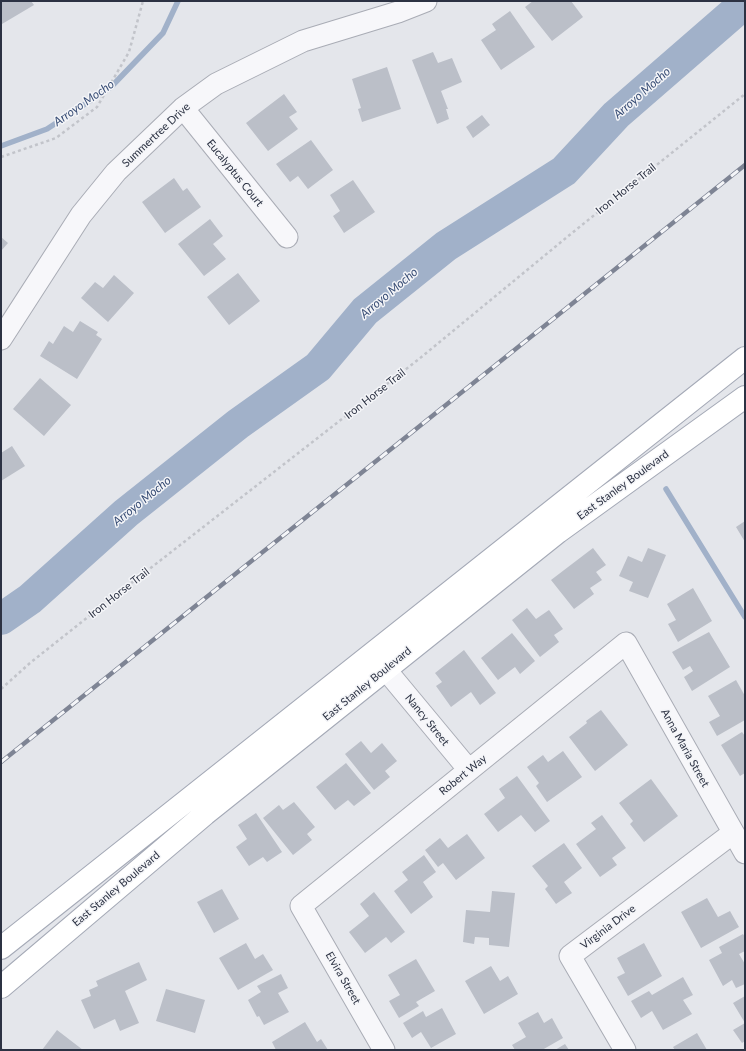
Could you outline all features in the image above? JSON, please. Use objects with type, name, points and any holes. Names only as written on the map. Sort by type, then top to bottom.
[{"type":"main road","name":"East Stanley Boulevard","points":[[1,948],[743,363]]},
{"type":"main road","name":"East Stanley Boulevard","points":[[1,987],[199,819],[558,532],[745,396]]},
{"type":"street","name":"Summertree Drive","points":[[1,339],[81,215],[116,172],[183,108],[216,84],[302,41],[398,12],[426,1]]},
{"type":"street","name":"Eucalyptus Court","points":[[183,108],[287,237]]},
{"type":"street","name":"Robert Way","points":[[301,906],[626,643]]},
{"type":"street","name":"Anna Maria Street","points":[[626,643],[745,853]]},
{"type":"street","name":"Nancy Street","points":[[386,670],[469,770]]},
{"type":"street","name":"Virginia Drive","points":[[625,1050],[570,956],[733,833]]},
{"type":"street","name":"Elvira Street","points":[[301,906],[384,1050]]},
{"type":"path","points":[[1,157],[56,138],[97,107],[129,52],[143,1]]},
{"type":"path","name":"Iron Horse Trail","points":[[1,689],[30,663],[98,609],[419,360],[572,233],[745,94]]},
{"type":"building","points":[[1,1],[31,1],[34,5],[2,24]]},
{"type":"building","points":[[533,1],[571,1],[583,17],[552,41],[525,7]]},
{"type":"building","points":[[510,11],[535,47],[501,70],[481,40],[496,30],[492,24]]},
{"type":"building","points":[[433,52],[438,63],[452,58],[462,82],[441,91],[448,109],[446,109],[449,119],[437,124],[412,60]]},
{"type":"building","points":[[387,67],[401,109],[362,122],[358,109],[361,108],[352,79]]},
{"type":"building","points":[[284,94],[297,112],[289,117],[298,129],[268,151],[246,123]]},
{"type":"building","points":[[482,115],[490,125],[473,138],[466,127]]},
{"type":"building","points":[[311,140],[333,170],[308,189],[298,176],[290,182],[276,164]]},
{"type":"building","points":[[174,178],[183,191],[187,188],[201,207],[165,233],[142,202]]},
{"type":"building","points":[[353,180],[375,212],[344,233],[333,216],[340,211],[330,195]]},
{"type":"building","points":[[210,219],[223,236],[213,244],[226,259],[204,276],[178,244]]},
{"type":"building","points":[[1,237],[8,243],[1,251]]},
{"type":"building","points":[[238,273],[260,301],[229,325],[207,297]]},
{"type":"building","points":[[114,275],[134,293],[108,322],[81,298],[95,282],[103,288]]},
{"type":"building","points":[[80,321],[98,332],[96,335],[102,339],[77,379],[40,356],[49,341],[53,344],[64,326],[73,332]]},
{"type":"building","points":[[40,378],[71,405],[44,436],[13,409]]},
{"type":"building","points":[[12,446],[25,466],[1,481],[1,453]]},
{"type":"building","points":[[745,521],[745,542],[736,527]]},
{"type":"building","points":[[593,548],[606,565],[596,572],[602,580],[590,588],[594,594],[574,609],[551,580]]},
{"type":"building","points":[[648,548],[666,555],[648,598],[629,591],[633,582],[619,576],[628,556],[642,562]]},
{"type":"building","points":[[693,588],[712,621],[678,642],[668,624],[676,620],[667,604]]},
{"type":"building","points":[[527,608],[536,619],[549,610],[563,629],[554,635],[559,642],[540,657],[512,620]]},
{"type":"building","points":[[709,632],[730,667],[692,691],[684,677],[693,671],[690,666],[683,670],[672,652]]},
{"type":"building","points":[[512,633],[535,661],[520,674],[515,667],[498,680],[481,658]]},
{"type":"building","points":[[464,650],[496,693],[480,705],[471,692],[451,707],[436,686],[442,682],[435,673]]},
{"type":"building","points":[[736,680],[745,696],[745,720],[717,736],[709,722],[720,716],[708,696]]},
{"type":"building","points":[[601,710],[628,745],[595,771],[569,737],[587,723],[586,721]]},
{"type":"building","points":[[742,732],[745,736],[745,773],[740,776],[721,745]]},
{"type":"building","points":[[361,741],[371,753],[382,743],[397,761],[385,771],[390,777],[374,790],[345,754]]},
{"type":"building","points":[[563,751],[582,777],[547,802],[536,786],[539,783],[527,767],[543,755],[548,762]]},
{"type":"building","points":[[346,763],[371,793],[354,806],[348,800],[335,810],[316,787]]},
{"type":"building","points":[[517,776],[550,821],[535,832],[521,815],[498,832],[484,814],[505,798],[499,789]]},
{"type":"building","points":[[651,779],[678,816],[644,842],[630,824],[633,821],[619,803]]},
{"type":"building","points":[[294,802],[315,827],[307,834],[312,840],[293,855],[263,818],[279,805],[283,810]]},
{"type":"building","points":[[256,813],[282,852],[267,862],[263,857],[249,866],[236,847],[247,839],[238,825]]},
{"type":"building","points":[[602,815],[626,848],[612,858],[617,865],[600,877],[576,844],[596,829],[591,823]]},
{"type":"building","points":[[467,834],[485,858],[456,880],[443,863],[438,867],[425,850],[440,838],[448,848]]},
{"type":"building","points":[[564,843],[582,868],[564,882],[572,893],[556,904],[545,889],[548,886],[532,866]]},
{"type":"building","points":[[424,855],[436,872],[423,882],[433,897],[411,914],[394,891],[408,880],[402,872]]},
{"type":"building","points":[[222,889],[239,919],[214,933],[197,902]]},
{"type":"building","points":[[492,891],[515,893],[509,947],[489,945],[489,938],[475,937],[474,944],[463,942],[466,910],[490,912]]},
{"type":"building","points":[[374,892],[405,932],[391,943],[386,937],[365,953],[349,932],[369,916],[360,904]]},
{"type":"building","points":[[707,898],[718,917],[730,911],[739,927],[701,948],[681,912]]},
{"type":"building","points":[[743,934],[745,937],[745,951],[739,954],[745,964],[745,984],[736,988],[732,980],[723,986],[709,960],[722,953],[719,947]]},
{"type":"building","points":[[246,943],[255,959],[263,954],[273,970],[238,990],[219,958]]},
{"type":"building","points":[[644,943],[662,976],[628,996],[617,977],[625,973],[617,958]]},
{"type":"building","points":[[416,959],[435,991],[416,1002],[419,1006],[399,1018],[389,1001],[400,995],[388,975]]},
{"type":"building","points":[[139,962],[147,980],[125,991],[139,1023],[120,1031],[115,1019],[94,1029],[81,1000],[91,996],[89,990],[98,986],[96,981]]},
{"type":"building","points":[[491,966],[500,981],[508,976],[518,994],[484,1014],[465,981]]},
{"type":"building","points":[[281,974],[288,988],[278,993],[289,1012],[264,1025],[259,1016],[257,1017],[248,1000],[261,992],[257,986]]},
{"type":"building","points":[[683,977],[693,995],[683,1000],[692,1014],[663,1030],[652,1011],[641,1018],[631,1001],[649,991],[652,995]]},
{"type":"building","points":[[166,989],[205,1000],[195,1033],[156,1021]]},
{"type":"building","points":[[745,996],[745,1023],[733,1003]]},
{"type":"building","points":[[442,1008],[456,1034],[431,1048],[421,1032],[412,1038],[403,1023],[423,1011],[426,1017]]},
{"type":"building","points":[[538,1012],[544,1023],[552,1018],[563,1038],[542,1050],[515,1050],[512,1045],[526,1037],[518,1023]]},
{"type":"building","points":[[305,1022],[317,1042],[321,1039],[328,1050],[276,1050],[272,1042]]},
{"type":"building","points":[[745,1023],[745,1041],[742,1043],[733,1030]]},
{"type":"building","points":[[57,1030],[83,1050],[42,1050]]},
{"type":"building","points":[[697,1033],[707,1050],[675,1050],[673,1047]]},
{"type":"building","points":[[565,1044],[569,1050],[555,1050]]},
{"type":"waterway","name":"Arroyo Mocho","points":[[1,146],[47,129],[111,87],[163,33],[178,1]]},
{"type":"waterway","name":"Arroyo Mocho","points":[[1,619],[30,599],[126,513],[238,424],[318,367],[365,311],[446,246],[564,171],[616,115],[745,3]]},
{"type":"waterway","points":[[666,489],[745,617]]},
{"type":"railway","points":[[1,762],[745,165]]}]
